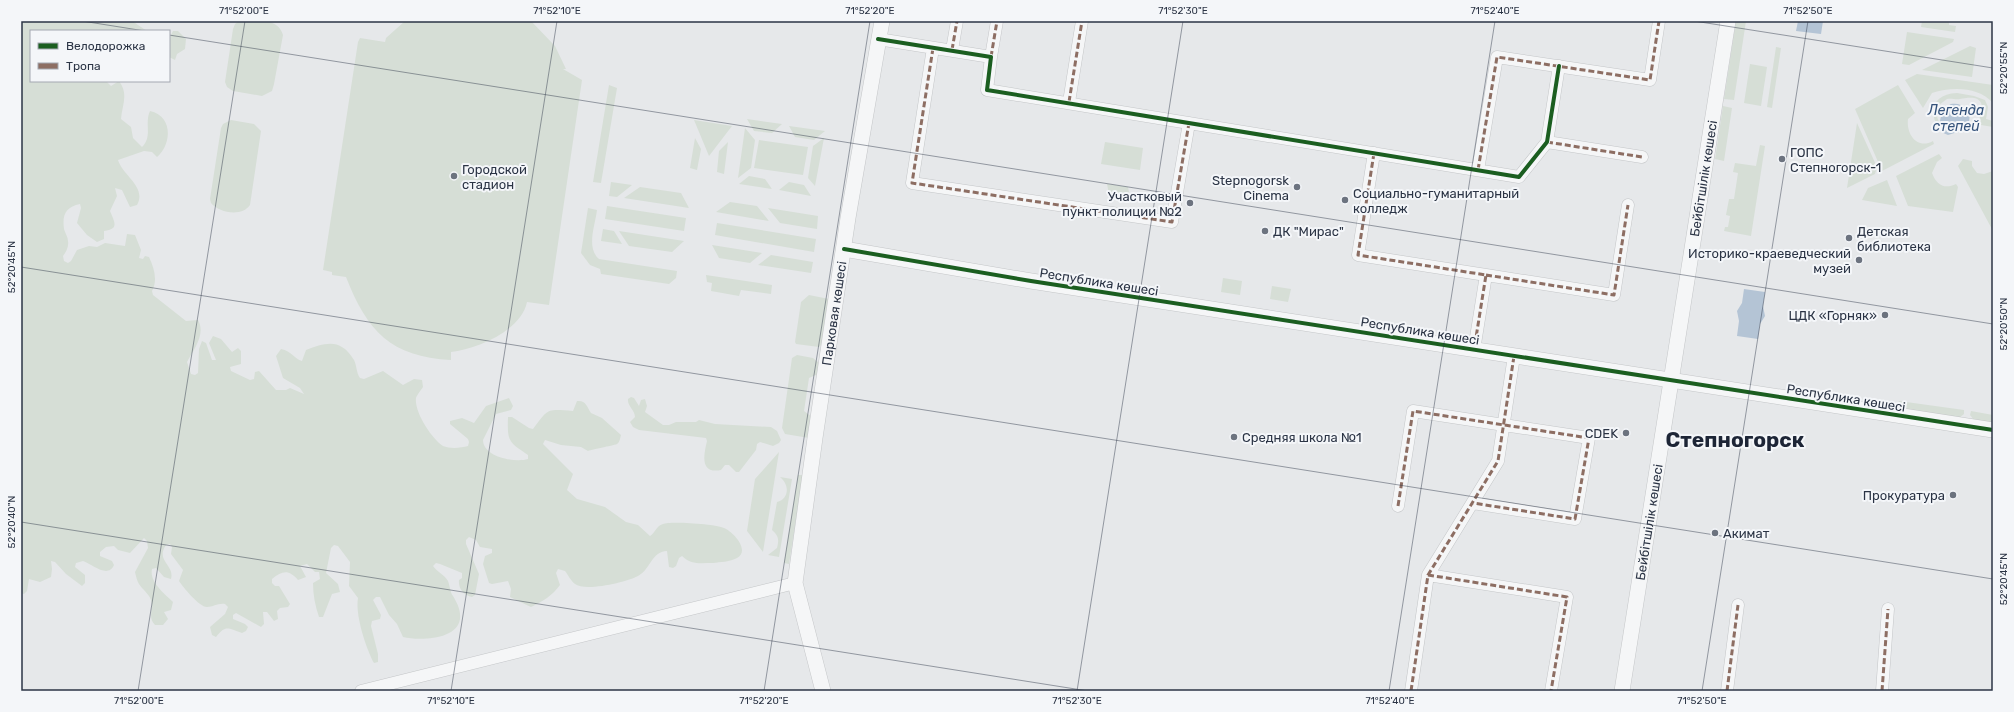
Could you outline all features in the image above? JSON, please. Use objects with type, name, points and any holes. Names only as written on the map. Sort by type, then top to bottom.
[{"type":"street","name":"Парковая көшесі","points":[[795,583],[844,249],[882,21]]},
{"type":"street","points":[[952,50],[957,21]]},
{"type":"street","points":[[997,21],[987,90],[1069,102],[1519,177],[1547,142],[1559,66]]},
{"type":"street","points":[[1069,102],[1082,21]]},
{"type":"street","points":[[1478,170],[1497,57],[1650,80],[1659,21]]},
{"type":"street","name":"Бейбітшілік көшесі","points":[[1622,691],[1728,21]]},
{"type":"street","points":[[878,39],[991,57]]},
{"type":"street","points":[[933,48],[912,183],[1172,222],[1189,123]]},
{"type":"street","points":[[1547,142],[1642,157]]},
{"type":"street","points":[[1374,153],[1358,255],[1614,295],[1628,205]]},
{"type":"street","name":"Республика көшесі","points":[[844,249],[1031,281],[1514,356],[1671,382],[1993,430]]},
{"type":"street","points":[[1474,350],[1486,275]]},
{"type":"street","points":[[1411,691],[1428,575],[1498,461],[1514,356]]},
{"type":"street","points":[[1398,506],[1413,410],[1589,438],[1575,519],[1473,503]]},
{"type":"street","points":[[1428,575],[1567,597],[1551,691]]},
{"type":"street","points":[[361,691],[795,583],[822,691]]},
{"type":"street","points":[[1727,691],[1738,605]]},
{"type":"street","points":[[1882,691],[1888,609]]},
{"type":"shaded area","points":[[21,21],[132,21],[146,30],[30,30],[30,82],[107,82],[111,86],[120,82],[124,90],[121,119],[131,127],[133,138],[142,147],[147,139],[148,116],[150,111],[163,118],[168,131],[167,138],[162,151],[157,157],[152,152],[144,151],[118,160],[124,171],[137,187],[139,199],[137,205],[130,207],[122,190],[115,188],[117,196],[110,211],[114,222],[114,227],[104,231],[104,239],[97,242],[87,235],[77,223],[81,208],[80,204],[68,209],[64,215],[64,229],[68,238],[68,243],[67,249],[63,256],[64,261],[68,263],[71,261],[77,250],[89,246],[97,247],[105,243],[125,246],[127,234],[135,235],[141,250],[139,258],[143,259],[145,256],[149,257],[154,270],[155,283],[152,291],[153,295],[186,321],[198,320],[201,331],[200,336],[196,347],[187,362],[191,374],[195,375],[198,373],[199,349],[202,341],[206,343],[212,360],[216,360],[209,343],[213,336],[221,339],[232,352],[238,348],[241,351],[241,364],[230,367],[231,371],[250,380],[254,379],[255,372],[259,371],[276,390],[286,390],[290,388],[304,394],[300,388],[283,378],[276,356],[281,349],[288,351],[297,359],[302,361],[306,350],[320,345],[338,345],[344,348],[354,360],[360,378],[364,379],[383,371],[403,385],[414,379],[422,380],[423,387],[416,398],[418,410],[425,425],[434,438],[443,446],[449,448],[465,447],[468,446],[469,442],[468,439],[450,424],[450,421],[462,418],[474,423],[486,406],[509,398],[513,406],[511,410],[496,414],[483,440],[484,446],[494,455],[515,460],[528,459],[528,455],[510,440],[508,432],[508,417],[512,417],[533,429],[542,417],[549,411],[573,411],[577,401],[580,401],[586,404],[591,413],[602,418],[621,435],[617,444],[588,451],[581,447],[561,445],[545,440],[543,444],[573,474],[567,490],[577,499],[605,507],[626,522],[638,525],[650,536],[659,526],[667,523],[703,524],[724,528],[727,530],[739,541],[742,550],[741,555],[737,558],[725,562],[692,562],[682,556],[673,568],[669,567],[667,551],[662,552],[654,558],[646,569],[638,576],[625,581],[596,587],[580,586],[575,584],[565,571],[558,569],[556,573],[560,585],[547,598],[531,607],[510,597],[511,589],[508,581],[492,584],[489,583],[483,564],[485,556],[492,553],[492,549],[480,547],[476,540],[469,537],[466,540],[466,544],[479,574],[475,595],[472,597],[469,596],[464,593],[459,586],[459,580],[462,578],[462,573],[436,563],[433,566],[448,581],[451,593],[459,610],[460,619],[457,626],[445,635],[427,639],[403,637],[397,624],[389,615],[380,597],[376,597],[373,600],[381,615],[380,619],[372,621],[371,626],[378,654],[378,662],[374,663],[362,631],[357,605],[358,598],[349,586],[350,562],[338,546],[334,545],[331,548],[326,573],[338,584],[340,592],[332,594],[323,617],[319,617],[313,591],[313,583],[320,579],[319,572],[315,572],[307,564],[300,566],[306,577],[298,580],[292,574],[286,572],[279,574],[272,579],[272,583],[275,586],[279,586],[290,604],[288,607],[280,608],[277,611],[278,619],[274,621],[267,612],[263,612],[264,624],[261,627],[236,613],[233,615],[233,619],[245,624],[248,627],[246,631],[242,633],[225,629],[216,637],[212,635],[210,627],[225,614],[228,607],[225,604],[209,607],[204,606],[184,588],[179,581],[183,570],[171,554],[172,547],[170,544],[166,545],[163,550],[163,555],[170,570],[171,579],[164,577],[156,568],[152,569],[152,574],[158,587],[173,602],[171,610],[164,612],[168,619],[163,625],[155,625],[151,619],[151,600],[138,583],[135,572],[148,548],[147,541],[144,538],[130,553],[118,550],[114,546],[106,547],[100,552],[100,556],[112,561],[114,565],[108,571],[104,571],[83,561],[76,563],[75,567],[85,575],[85,583],[82,586],[66,574],[55,562],[51,561],[51,577],[40,582],[29,579],[27,591],[24,594],[21,593]]},
{"type":"shaded area","points":[[239,21],[265,21],[276,25],[283,35],[272,91],[262,96],[233,91],[227,87],[225,82],[233,29],[235,24]]},
{"type":"shaded area","points":[[405,21],[531,21],[555,46],[566,69],[563,69],[582,80],[549,305],[527,302],[523,312],[516,322],[507,330],[485,343],[451,352],[451,360],[430,358],[412,353],[397,347],[384,338],[363,312],[346,277],[332,275],[332,272],[323,270],[358,42],[360,38],[385,42],[386,38]]},
{"type":"shaded area","points":[[1736,21],[1746,21],[1734,100],[1724,99]]},
{"type":"shaded area","points":[[1922,21],[1949,21],[1949,25],[1956,26],[1955,32],[1921,27]]},
{"type":"shaded area","points":[[173,31],[178,31],[186,39],[185,49],[177,54],[175,60],[170,58],[170,37]]},
{"type":"shaded area","points":[[1907,32],[1954,39],[1953,42],[1909,65],[1902,64]]},
{"type":"shaded area","points":[[1970,46],[1976,48],[1972,77],[1922,70]]},
{"type":"shaded area","points":[[1776,47],[1781,48],[1772,108],[1767,107]]},
{"type":"shaded area","points":[[1750,64],[1767,67],[1761,106],[1744,103]]},
{"type":"shaded area","points":[[1917,74],[1993,85],[1993,103],[1980,93],[1964,89],[1956,89],[1932,93],[1923,108],[1905,80]]},
{"type":"shaded area","points":[[609,85],[617,88],[601,183],[593,182]]},
{"type":"shaded area","points":[[1898,85],[1915,113],[1908,119],[1911,135],[1918,142],[1927,143],[1933,141],[1934,144],[1882,171],[1855,109]]},
{"type":"shaded area","points":[[1957,93],[1974,96],[1985,100],[1988,107],[1986,119],[1993,121],[1993,127],[1981,125],[1979,122],[1982,108],[1981,102],[1970,98],[1947,99],[1939,105],[1936,114],[1940,125],[1938,128],[1934,115],[1935,104],[1943,96]]},
{"type":"shaded area","points":[[1723,106],[1732,108],[1724,161],[1715,159]]},
{"type":"shaded area","points":[[747,119],[782,124],[772,133],[754,131]]},
{"type":"shaded area","points":[[231,120],[254,124],[261,131],[250,205],[242,211],[236,212],[219,209],[211,203],[210,199],[221,128],[223,124]]},
{"type":"shaded area","points":[[694,120],[732,126],[709,156]]},
{"type":"shaded area","points":[[1857,123],[1877,167],[1875,174],[1847,188]]},
{"type":"shaded area","points":[[789,126],[825,131],[814,140],[795,137]]},
{"type":"shaded area","points":[[745,128],[755,140],[751,168],[738,178]]},
{"type":"shaded area","points":[[695,138],[701,149],[697,170],[690,168]]},
{"type":"shaded area","points":[[824,138],[815,186],[808,178],[813,146]]},
{"type":"shaded area","points":[[759,140],[808,147],[803,175],[754,168]]},
{"type":"shaded area","points":[[728,142],[724,174],[717,172],[719,151]]},
{"type":"shaded area","points":[[1105,142],[1143,148],[1140,170],[1101,164]]},
{"type":"shaded area","points":[[1760,145],[1765,146],[1751,236],[1724,231],[1725,227],[1728,227],[1730,216],[1726,215],[1729,199],[1734,199],[1738,173],[1733,172],[1735,163],[1756,166]]},
{"type":"shaded area","points":[[1939,154],[1942,158],[1937,162],[1932,173],[1941,185],[1952,186],[1956,184],[1958,187],[1953,212],[1908,206],[1896,176]]},
{"type":"shaded area","points":[[1963,159],[1972,161],[1972,166],[1977,173],[1984,174],[1993,171],[1993,231],[1958,166]]},
{"type":"shaded area","points":[[749,176],[765,179],[772,189],[739,184]]},
{"type":"shaded area","points":[[1887,180],[1897,206],[1862,200],[1868,188]]},
{"type":"shaded area","points":[[611,182],[632,185],[617,197],[609,196]]},
{"type":"shaded area","points":[[789,182],[804,185],[811,196],[779,190]]},
{"type":"shaded area","points":[[1107,184],[1128,187],[1130,197],[1109,194]]},
{"type":"shaded area","points":[[640,187],[681,193],[689,208],[624,198]]},
{"type":"shaded area","points":[[730,202],[757,206],[769,221],[716,212]]},
{"type":"shaded area","points":[[607,206],[686,218],[684,231],[605,219]]},
{"type":"shaded area","points":[[588,208],[597,210],[592,243],[595,254],[599,259],[677,271],[676,278],[669,284],[601,274],[600,269],[590,265],[581,253]]},
{"type":"shaded area","points":[[768,208],[818,216],[817,229],[780,223]]},
{"type":"shaded area","points":[[717,223],[816,239],[814,252],[715,235]]},
{"type":"shaded area","points":[[603,229],[614,231],[622,244],[601,241]]},
{"type":"shaded area","points":[[619,231],[684,241],[672,252],[629,246]]},
{"type":"shaded area","points":[[712,245],[762,253],[750,263],[719,258]]},
{"type":"shaded area","points":[[771,255],[813,262],[811,273],[758,265]]},
{"type":"shaded area","points":[[706,275],[772,285],[771,294],[741,290],[739,296],[711,291],[712,283],[707,282]]},
{"type":"shaded area","points":[[1223,278],[1242,281],[1240,295],[1221,292]]},
{"type":"shaded area","points":[[1272,286],[1291,289],[1288,302],[1270,299]]},
{"type":"shaded area","points":[[809,295],[829,299],[822,344],[819,347],[796,344],[795,342],[801,302]]},
{"type":"shaded area","points":[[797,355],[813,358],[819,363],[818,374],[809,378],[804,411],[812,417],[809,438],[785,434],[782,428],[792,358]]},
{"type":"shaded area","points":[[631,397],[634,398],[639,406],[641,400],[645,399],[647,406],[645,412],[663,425],[669,425],[676,422],[696,422],[699,420],[715,424],[771,427],[777,431],[781,440],[773,446],[760,442],[757,444],[756,450],[739,472],[736,472],[729,465],[725,465],[721,470],[709,469],[706,466],[704,457],[707,441],[706,438],[639,430],[633,427],[630,422],[635,415],[628,401]]},
{"type":"shaded area","points":[[1899,401],[1964,410],[1964,414],[1959,418],[1906,410],[1898,405]]},
{"type":"shaded area","points":[[1971,411],[1993,415],[1993,423],[1974,420],[1970,415]]},
{"type":"shaded area","points":[[779,452],[763,552],[747,531],[755,479]]},
{"type":"shaded area","points":[[798,475],[803,475],[789,564],[784,563]]},
{"type":"shaded area","points":[[780,477],[792,479],[779,557],[768,555],[777,548],[778,538],[772,530],[777,502],[784,498],[787,491],[783,480]]},
{"type":"water","points":[[1798,21],[1823,21],[1821,34],[1796,31]]},
{"type":"water","name":"Легенда степей","points":[[1951,104],[1961,105],[1965,108],[1968,111],[1969,120],[1968,125],[1964,130],[1948,135],[1941,132],[1940,120],[1945,109]]},
{"type":"water","points":[[1744,289],[1765,292],[1763,306],[1765,316],[1760,324],[1758,339],[1737,336],[1739,321],[1737,311],[1742,303]]},
{"type":"marked path","points":[[952,50],[957,21]]},
{"type":"marked path","points":[[991,57],[997,21]]},
{"type":"marked path","points":[[1069,102],[1082,21]]},
{"type":"marked path","points":[[1478,170],[1497,57],[1650,80],[1659,21]]},
{"type":"marked path","points":[[933,48],[912,183],[1172,222],[1189,123]]},
{"type":"marked path","points":[[1547,142],[1642,157]]},
{"type":"marked path","points":[[1374,153],[1358,255],[1486,275],[1474,350]]},
{"type":"marked path","points":[[1486,275],[1614,295],[1628,205]]},
{"type":"marked path","points":[[1411,691],[1428,575],[1498,461],[1514,356]]},
{"type":"marked path","points":[[1398,506],[1413,411],[1589,438],[1575,519],[1473,503]]},
{"type":"marked path","points":[[1428,575],[1567,597],[1551,691]]},
{"type":"marked path","points":[[1727,691],[1738,605]]},
{"type":"marked path","points":[[1882,691],[1888,609]]},
{"type":"cycle path","points":[[878,39],[991,57],[987,90],[1519,177],[1547,142],[1559,66]]},
{"type":"cycle path","points":[[844,249],[1031,281],[1993,430]]},
{"type":"place","name":"ГОПС Степногорск-1","points":[[1782,159]]},
{"type":"place","name":"Городской стадион","points":[[454,176]]},
{"type":"place","name":"Stepnogorsk Cinema","points":[[1297,187]]},
{"type":"place","name":"Социально-гуманитарный колледж","points":[[1345,200]]},
{"type":"place","name":"Участковый пункт полиции №2","points":[[1190,203]]},
{"type":"place","name":"ДК \"Мирас\"","points":[[1265,231]]},
{"type":"place","name":"Детская библиотека","points":[[1849,238]]},
{"type":"place","name":"Историко-краеведческий музей","points":[[1859,260]]},
{"type":"place","name":"ЦДК «Горняк»","points":[[1885,315]]},
{"type":"place","name":"CDEK","points":[[1626,433]]},
{"type":"place","name":"Средняя школа №1","points":[[1234,437]]},
{"type":"place","name":"Прокуратура","points":[[1953,495]]},
{"type":"place","name":"Акимат","points":[[1715,533]]},
{"type":"district","name":"Степногорск","points":[[1735,439]]}]
